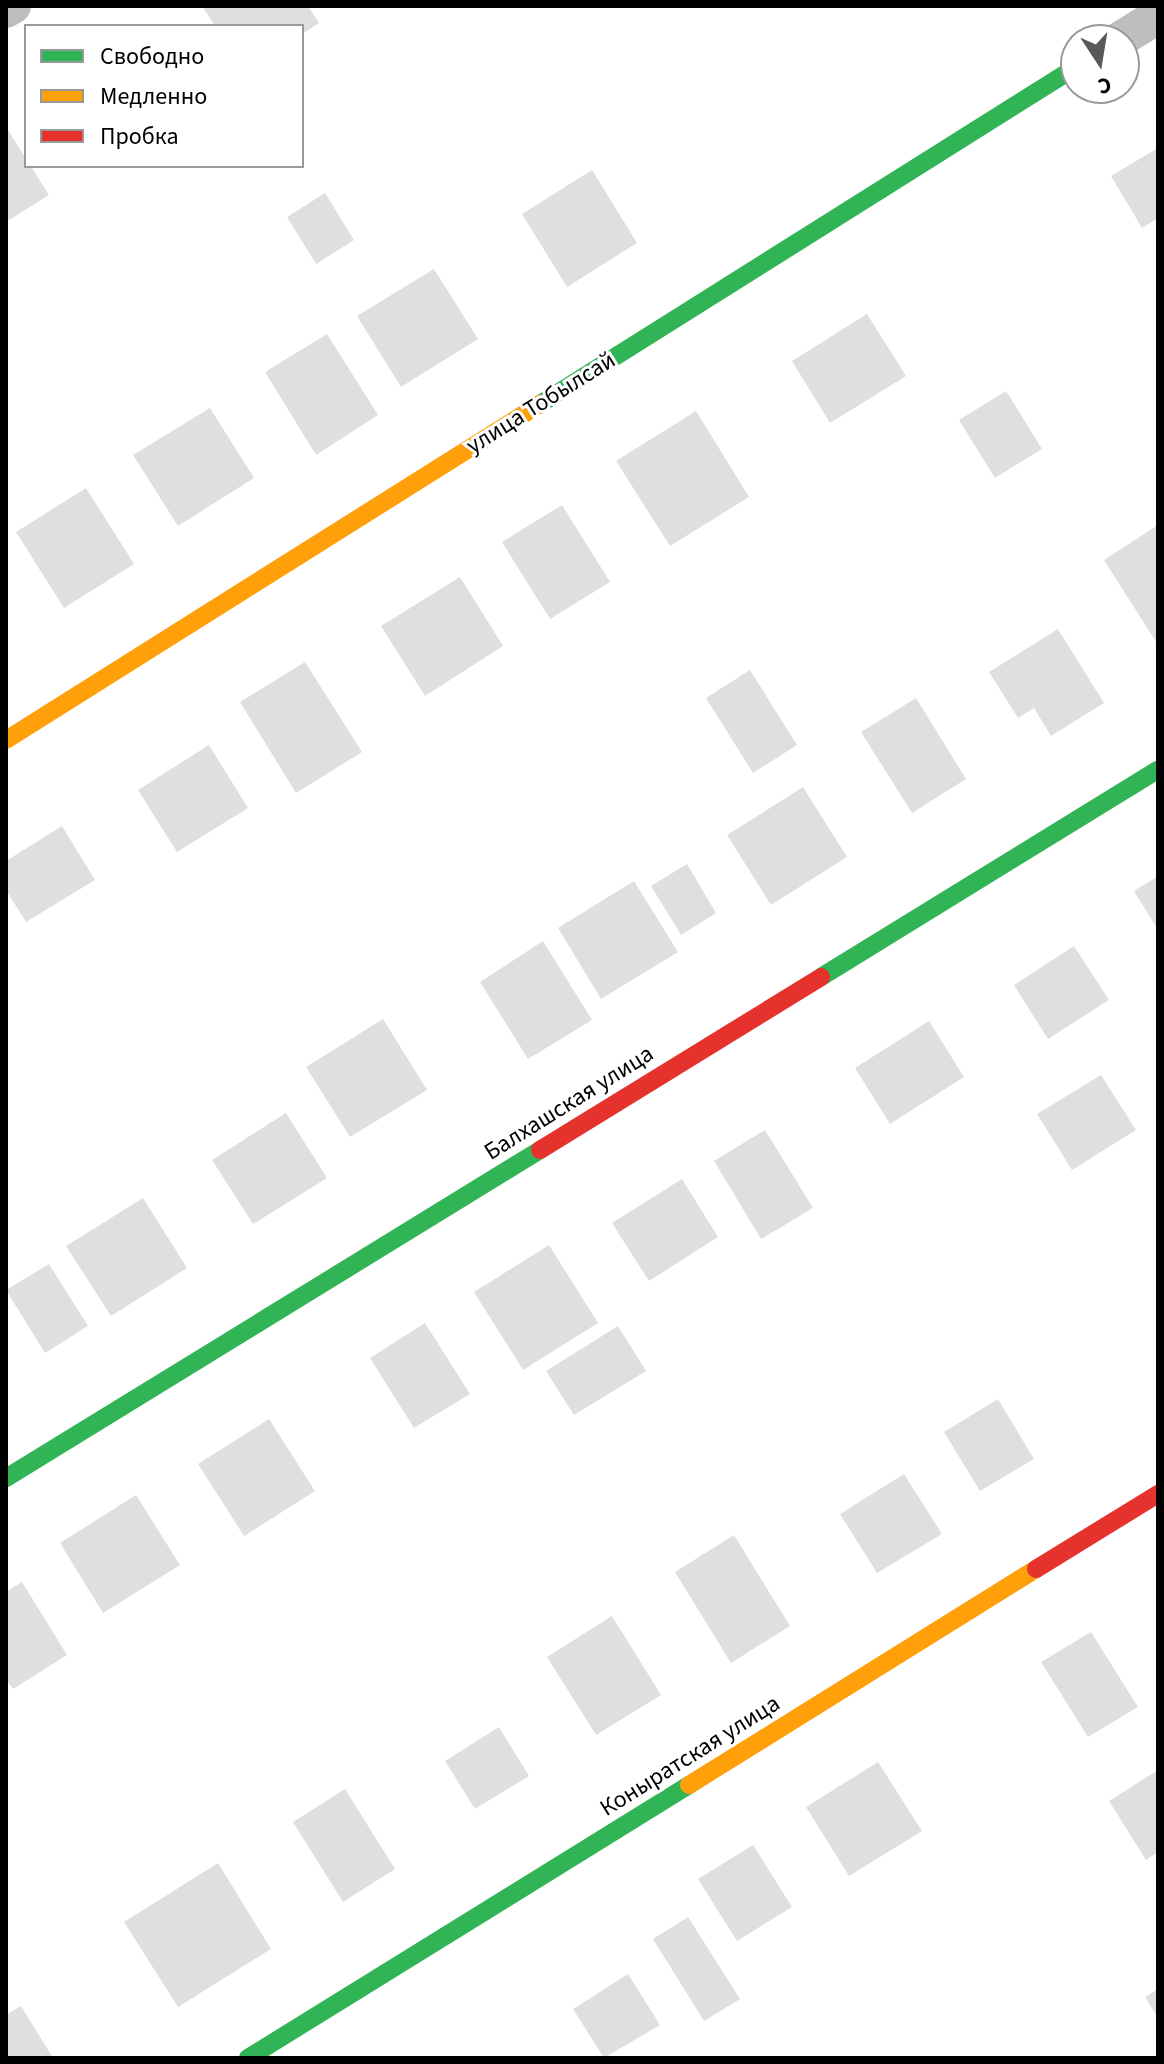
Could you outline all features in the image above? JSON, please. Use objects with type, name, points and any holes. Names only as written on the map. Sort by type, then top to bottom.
[{"type":"street","points":[[6,10],[13,6]]},
{"type":"street","points":[[1140,27],[1158,16]]},
{"type":"street","name":"улица Тобылсай","points":[[6,740],[1060,77]]},
{"type":"street","name":"Балхашская улица","points":[[6,1478],[1158,770]]},
{"type":"street","name":"Коныратская улица","points":[[248,2058],[1158,1494]]},
{"type":"building","points":[[202,6],[308,6],[319,23],[304,33],[304,24],[214,24]]},
{"type":"building","points":[[6,127],[24,155],[24,168],[32,168],[49,195],[6,222]]},
{"type":"building","points":[[1158,148],[1158,218],[1142,228],[1111,176]]},
{"type":"building","points":[[592,170],[637,243],[567,287],[522,214]]},
{"type":"building","points":[[325,193],[354,240],[316,264],[287,217]]},
{"type":"building","points":[[434,269],[478,339],[401,387],[357,316]]},
{"type":"building","points":[[867,314],[906,376],[830,423],[792,361]]},
{"type":"building","points":[[327,334],[378,415],[316,455],[265,372]]},
{"type":"building","points":[[1006,391],[1042,449],[995,478],[959,420]]},
{"type":"building","points":[[210,408],[254,478],[178,526],[133,455]]},
{"type":"building","points":[[696,411],[749,497],[670,546],[616,461]]},
{"type":"building","points":[[86,488],[134,564],[64,608],[16,532]]},
{"type":"building","points":[[562,505],[610,582],[550,619],[502,542]]},
{"type":"building","points":[[1158,525],[1158,645],[1104,560]]},
{"type":"building","points":[[460,577],[503,646],[425,696],[381,626]]},
{"type":"building","points":[[1058,629],[1104,703],[1051,736],[1034,708],[1018,718],[989,672]]},
{"type":"building","points":[[305,662],[362,752],[296,793],[240,702]]},
{"type":"building","points":[[750,670],[797,745],[753,773],[706,698]]},
{"type":"building","points":[[916,698],[966,779],[912,813],[861,732]]},
{"type":"building","points":[[209,745],[248,808],[177,852],[138,790]]},
{"type":"building","points":[[803,787],[847,857],[771,905],[727,835]]},
{"type":"building","points":[[62,826],[95,880],[26,922],[6,890],[6,861]]},
{"type":"building","points":[[687,864],[716,913],[681,935],[651,886]]},
{"type":"building","points":[[1158,876],[1158,930],[1134,891]]},
{"type":"building","points":[[634,881],[678,952],[601,999],[558,928]]},
{"type":"building","points":[[543,941],[592,1020],[528,1059],[480,982]]},
{"type":"building","points":[[1074,946],[1109,1000],[1048,1039],[1014,985]]},
{"type":"building","points":[[383,1019],[427,1090],[350,1137],[306,1067]]},
{"type":"building","points":[[929,1021],[964,1077],[890,1124],[855,1068]]},
{"type":"building","points":[[1101,1075],[1136,1130],[1072,1170],[1037,1114]]},
{"type":"building","points":[[286,1113],[327,1178],[253,1224],[212,1160]]},
{"type":"building","points":[[765,1130],[813,1208],[761,1239],[714,1161]]},
{"type":"building","points":[[682,1179],[718,1237],[649,1281],[612,1223]]},
{"type":"building","points":[[143,1198],[187,1268],[111,1316],[66,1246]]},
{"type":"building","points":[[549,1245],[598,1323],[523,1370],[474,1292]]},
{"type":"building","points":[[49,1264],[88,1326],[45,1353],[6,1290]]},
{"type":"building","points":[[425,1323],[470,1394],[414,1428],[370,1358]]},
{"type":"building","points":[[618,1326],[646,1371],[574,1415],[546,1371]]},
{"type":"building","points":[[998,1399],[1034,1459],[980,1491],[944,1432]]},
{"type":"building","points":[[269,1419],[315,1491],[244,1536],[198,1464]]},
{"type":"building","points":[[904,1474],[942,1534],[877,1573],[840,1514]]},
{"type":"building","points":[[136,1495],[180,1565],[103,1613],[60,1543]]},
{"type":"building","points":[[734,1535],[790,1626],[731,1663],[675,1572]]},
{"type":"building","points":[[22,1582],[67,1655],[13,1689],[6,1679],[6,1592]]},
{"type":"building","points":[[612,1616],[661,1695],[596,1735],[547,1657]]},
{"type":"building","points":[[1091,1632],[1138,1707],[1088,1737],[1041,1662]]},
{"type":"building","points":[[499,1727],[529,1776],[475,1809],[445,1761]]},
{"type":"building","points":[[878,1762],[922,1831],[849,1876],[806,1807]]},
{"type":"building","points":[[1158,1770],[1158,1852],[1146,1860],[1109,1801]]},
{"type":"building","points":[[345,1789],[395,1869],[343,1902],[293,1822]]},
{"type":"building","points":[[753,1845],[792,1907],[737,1941],[698,1879]]},
{"type":"building","points":[[218,1863],[271,1949],[178,2007],[124,1922]]},
{"type":"building","points":[[688,1917],[740,1999],[704,2021],[653,1939]]},
{"type":"building","points":[[628,1974],[660,2025],[604,2058],[573,2009]]},
{"type":"building","points":[[1158,1989],[1158,2018],[1145,1997]]},
{"type":"building","points":[[21,2006],[53,2058],[6,2058],[6,2015]]},
{"type":"traffic: fast","points":[[540,404],[1060,77]]},
{"type":"traffic: fast","points":[[821,977],[1158,770]]},
{"type":"traffic: fast","points":[[6,1478],[540,1150]]},
{"type":"traffic: fast","points":[[248,2058],[689,1785]]},
{"type":"traffic: slow","points":[[6,740],[540,404]]},
{"type":"traffic: slow","points":[[689,1785],[1036,1569]]},
{"type":"traffic: jam","points":[[540,1150],[821,977]]},
{"type":"traffic: jam","points":[[1036,1569],[1158,1494]]}]
